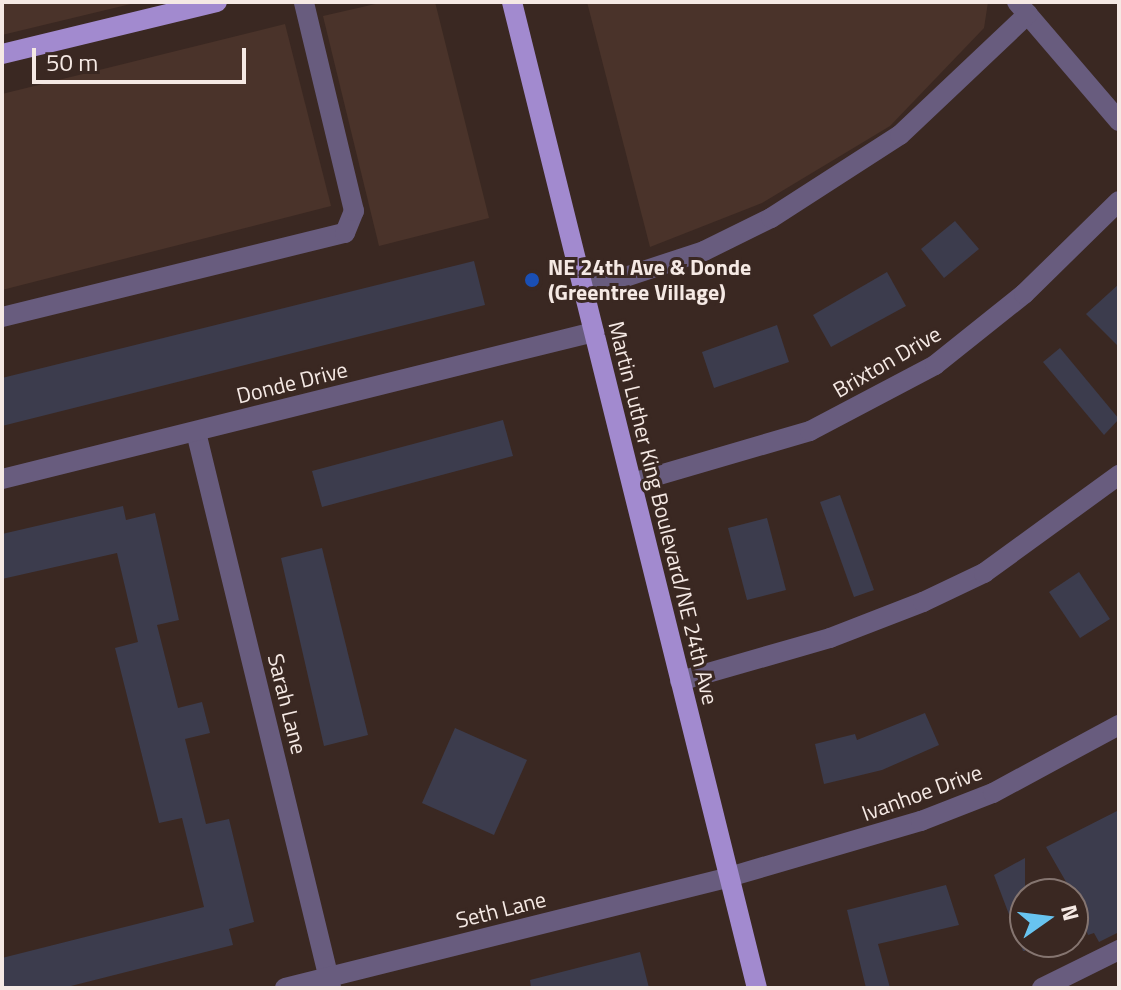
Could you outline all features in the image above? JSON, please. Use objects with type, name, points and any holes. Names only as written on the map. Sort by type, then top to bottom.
[{"type":"main road","points":[[2,54],[217,2]]},
{"type":"main road","name":"Martin Luther King Boulevard/NE 24th Ave","points":[[512,2],[757,988]]},
{"type":"street","points":[[2,317],[345,233],[354,211],[304,2]]},
{"type":"street","points":[[583,291],[704,251],[771,218],[900,135],[1023,8],[1119,121]]},
{"type":"street","name":"Brixton Drive","points":[[632,483],[810,431],[935,365],[983,331],[1119,201]]},
{"type":"street","name":"Donde Drive","points":[[2,479],[594,332]]},
{"type":"street","name":"Sarah Lane","points":[[196,432],[330,983]]},
{"type":"street","points":[[680,681],[830,638],[923,602],[984,573],[1119,475]]},
{"type":"street","name":"Ivanhoe Drive","points":[[729,877],[950,810],[1006,787],[1119,725]]},
{"type":"street","name":"Seth Lane","points":[[285,988],[330,983],[729,877]]},
{"type":"street","points":[[1042,988],[1119,950]]},
{"type":"shaded area","points":[[2,2],[139,2],[2,35]]},
{"type":"shaded area","points":[[384,2],[435,2],[489,218],[379,246],[323,16]]},
{"type":"shaded area","points":[[587,2],[988,2],[984,28],[890,126],[762,203],[650,247]]},
{"type":"shaded area","points":[[285,24],[331,206],[2,290],[2,94]]},
{"type":"building","points":[[955,221],[979,249],[944,278],[921,249]]},
{"type":"building","points":[[474,261],[485,305],[2,426],[2,378]]},
{"type":"building","points":[[887,272],[906,306],[831,347],[813,315]]},
{"type":"building","points":[[1119,284],[1119,347],[1086,314]]},
{"type":"building","points":[[777,325],[789,362],[714,388],[702,352]]},
{"type":"building","points":[[1060,348],[1119,419],[1104,435],[1043,362]]},
{"type":"building","points":[[503,420],[513,456],[322,507],[312,471]]},
{"type":"building","points":[[840,495],[874,590],[854,597],[820,502]]},
{"type":"building","points":[[123,506],[126,520],[155,513],[179,620],[157,625],[178,708],[202,702],[210,733],[185,739],[206,824],[229,819],[254,922],[229,929],[233,945],[63,988],[2,988],[2,958],[204,907],[182,818],[159,823],[115,648],[138,642],[117,553],[2,579],[2,534]]},
{"type":"building","points":[[767,518],[786,590],[747,600],[728,528]]},
{"type":"building","points":[[322,548],[368,735],[324,746],[281,558]]},
{"type":"building","points":[[1079,572],[1110,619],[1080,638],[1049,592]]},
{"type":"building","points":[[925,713],[939,745],[882,770],[824,784],[815,744],[855,734],[857,740]]},
{"type":"building","points":[[455,728],[527,760],[494,835],[422,803]]},
{"type":"building","points":[[1119,810],[1119,932],[1099,942],[1094,933],[1089,935],[1089,878],[1064,878],[1046,847]]},
{"type":"building","points":[[1025,858],[1025,878],[1009,878],[1009,914],[994,875]]},
{"type":"building","points":[[946,885],[959,925],[878,944],[890,988],[866,988],[847,910]]},
{"type":"building","points":[[640,952],[649,988],[531,988],[530,980]]},
{"type":"place","name":"NE 24th Ave & Donde (Greentree Village)","points":[[532,280]]}]
